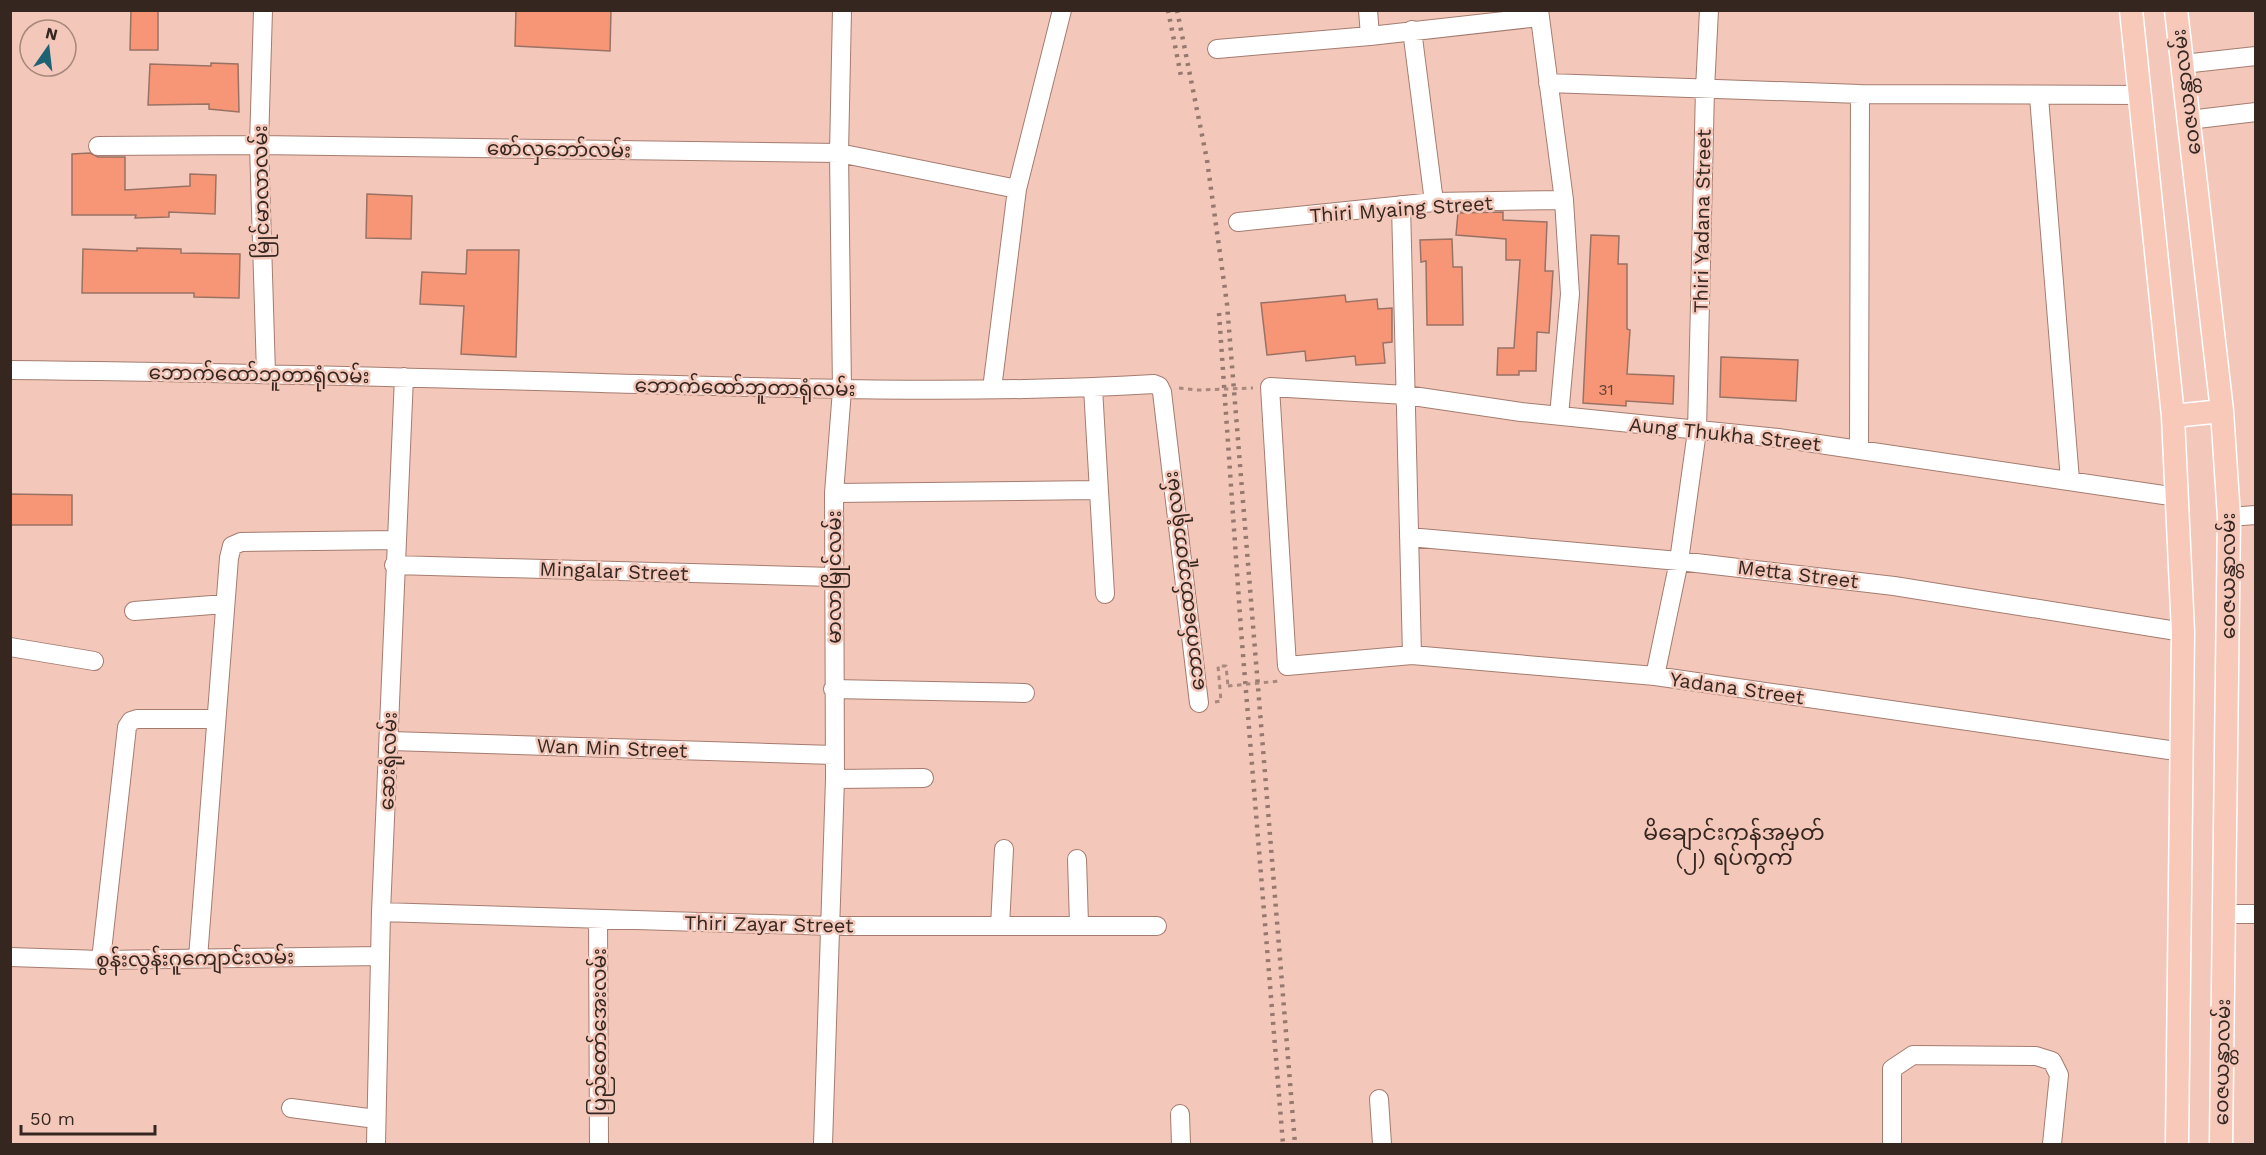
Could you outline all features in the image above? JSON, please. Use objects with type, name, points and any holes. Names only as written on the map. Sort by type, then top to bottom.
[{"type":"main road","points":[[2131,10],[2173,416],[2178,497],[2183,632],[2183,752],[2177,1144]]},
{"type":"main road","name":"ဝေဇယန္တာလမ်း","points":[[2176,10],[2222,411],[2229,517],[2221,1144]]},
{"type":"main road","points":[[2173,416],[2222,411]]},
{"type":"street","name":"မြိုင်မာလာလမ်း","points":[[262,10],[259,145],[266,373]]},
{"type":"street","name":"မာလာမြိုင်လမ်း","points":[[823,1144],[832,926],[835,779],[833,755],[834,493],[842,390],[839,153],[842,10]]},
{"type":"street","points":[[992,388],[1017,189],[1062,10]]},
{"type":"street","points":[[1368,10],[1370,36]]},
{"type":"street","name":"Thiri Yadana Street","points":[[1655,676],[1679,561],[1697,431],[1709,10]]},
{"type":"street","points":[[1217,49],[1370,36],[1540,14],[1564,200],[1570,294],[1559,416]]},
{"type":"street","points":[[1412,30],[1434,202]]},
{"type":"street","points":[[2183,64],[2256,56]]},
{"type":"street","points":[[1548,82],[1860,94],[2039,97],[2141,95]]},
{"type":"street","points":[[1859,449],[1860,94]]},
{"type":"street","points":[[2039,97],[2070,480]]},
{"type":"street","points":[[2189,120],[2256,112]]},
{"type":"street","name":"စော်လှဘော်လမ်း","points":[[98,146],[259,145],[839,153],[1017,189]]},
{"type":"street","name":"Thiri Myaing Street","points":[[1238,222],[1434,202],[1564,200]]},
{"type":"street","points":[[1401,205],[1412,655]]},
{"type":"street","name":"ဘောက်ထော်ဘူတာရုံလမ်း","points":[[10,370],[266,373],[842,390],[1159,386],[1199,703]]},
{"type":"street","name":"ဆေးရုံလမ်း","points":[[376,1144],[381,912],[391,741],[394,565],[404,377]]},
{"type":"street","points":[[1270,387],[1284,673]]},
{"type":"street","name":"Aung Thukha Street","points":[[1270,387],[1406,395],[1521,412],[1778,438],[2178,497]]},
{"type":"street","points":[[1093,388],[1105,594]]},
{"type":"street","points":[[834,493],[1098,490]]},
{"type":"street","points":[[2229,517],[2256,515]]},
{"type":"street","name":"Metta Street","points":[[1409,537],[1679,561],[1894,586],[2183,632]]},
{"type":"street","points":[[198,958],[225,604],[232,546],[241,542],[395,540]]},
{"type":"street","name":"Mingalar Street","points":[[394,565],[833,577]]},
{"type":"street","points":[[134,611],[225,604]]},
{"type":"street","points":[[10,647],[94,661]]},
{"type":"street","name":"Yadana Street","points":[[1284,673],[1412,655],[1655,676],[2183,752]]},
{"type":"street","points":[[833,689],[1025,693]]},
{"type":"street","points":[[101,960],[127,727],[131,721],[137,719],[216,719]]},
{"type":"street","name":"Wan Min Street","points":[[391,741],[833,755]]},
{"type":"street","points":[[835,779],[924,778]]},
{"type":"street","points":[[1000,926],[1004,849]]},
{"type":"street","points":[[1077,859],[1079,924]]},
{"type":"street","name":"Thiri Zayar Street","points":[[381,912],[832,926],[1079,924],[1157,926]]},
{"type":"street","points":[[2224,914],[2256,914]]},
{"type":"street","name":"ပြည်တော်အေးလမ်း","points":[[598,919],[599,1144]]},
{"type":"street","name":"စွန်းလွန်းဂူကျောင်းလမ်း","points":[[10,957],[101,960],[380,956]]},
{"type":"street","points":[[1892,1144],[1892,1069],[1913,1054],[2036,1056],[2052,1061],[2059,1076],[2052,1144]]},
{"type":"street","points":[[1379,1099],[1382,1144]]},
{"type":"street","points":[[291,1108],[376,1119]]},
{"type":"street","points":[[1180,1114],[1181,1144]]},
{"type":"path","points":[[1159,386],[1198,390],[1270,387]]},
{"type":"path","points":[[1226,666],[1228,686],[1284,673]]},
{"type":"building","points":[[131,10],[158,10],[158,50],[130,50]]},
{"type":"building","points":[[516,10],[611,10],[610,51],[515,46]]},
{"type":"building","points":[[211,63],[238,64],[239,112],[209,109],[209,104],[148,105],[150,64],[211,66]]},
{"type":"building","points":[[90,153],[98,157],[125,157],[125,190],[190,186],[190,174],[216,175],[215,214],[169,212],[169,217],[135,218],[136,215],[72,215],[72,154]]},
{"type":"building","points":[[367,194],[412,196],[411,239],[366,238]]},
{"type":"building","points":[[1503,212],[1503,220],[1547,222],[1545,271],[1553,271],[1549,333],[1537,332],[1536,371],[1519,371],[1519,375],[1497,375],[1498,348],[1514,348],[1520,260],[1506,260],[1506,239],[1456,235],[1458,213]]},
{"type":"building","points":[[1591,235],[1619,236],[1618,264],[1627,264],[1627,329],[1630,330],[1627,374],[1674,376],[1673,404],[1626,401],[1626,406],[1583,403]]},
{"type":"building","points":[[1452,239],[1453,267],[1462,267],[1463,325],[1427,325],[1426,261],[1421,262],[1420,240]]},
{"type":"building","points":[[137,248],[181,249],[181,253],[240,254],[239,298],[194,297],[194,293],[82,293],[83,249],[137,251]]},
{"type":"building","points":[[467,250],[519,250],[516,357],[461,354],[464,306],[420,304],[422,272],[466,274]]},
{"type":"building","points":[[1345,295],[1346,302],[1377,299],[1378,309],[1392,308],[1392,342],[1383,343],[1385,363],[1356,365],[1355,356],[1306,361],[1305,351],[1267,355],[1261,303]]},
{"type":"building","points":[[1721,357],[1798,360],[1796,401],[1720,397]]},
{"type":"building","points":[[10,494],[72,495],[72,525],[10,525]]},
{"type":"railway","points":[[1168,10],[1181,76]]},
{"type":"railway","points":[[1177,10],[1207,160],[1227,304],[1295,1144]]},
{"type":"railway","points":[[1219,313],[1241,630],[1283,1144]]},
{"type":"district","name":"မိချောင်းကန်အမှတ် (၂) ရပ်ကွက်","points":[[1734,844]]}]
